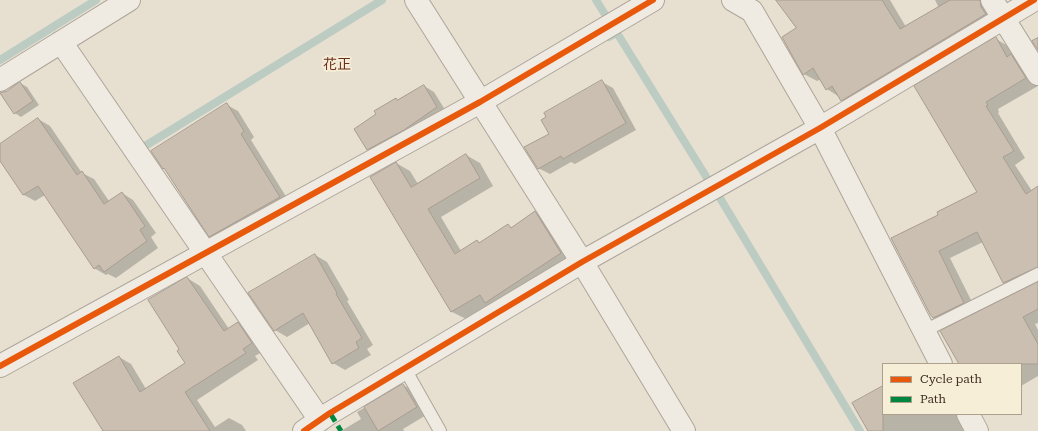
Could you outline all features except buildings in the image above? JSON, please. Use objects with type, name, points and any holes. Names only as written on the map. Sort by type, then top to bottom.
[{"type":"street","points":[[0,80],[129,0]]},
{"type":"street","points":[[416,0],[582,262],[684,431]]},
{"type":"street","points":[[0,366],[480,102],[653,0]]},
{"type":"street","points":[[733,0],[760,6],[820,128],[940,363]]},
{"type":"street","points":[[992,0],[1038,74]]},
{"type":"street","points":[[61,42],[206,252],[312,425],[582,262],[820,128],[1034,0]]},
{"type":"street","points":[[969,415],[977,431]]},
{"type":"lane","points":[[924,331],[1038,274]]},
{"type":"lane","points":[[405,369],[440,431]]},
{"type":"waterway","points":[[0,60],[96,0]]},
{"type":"waterway","points":[[145,146],[382,0]]},
{"type":"waterway","points":[[596,0],[606,16]]},
{"type":"waterway","points":[[609,37],[617,33],[707,178]]},
{"type":"waterway","points":[[720,198],[860,431]]},
{"type":"marked path","points":[[330,413],[341,431]]},
{"type":"cycle path","points":[[0,366],[480,102],[653,0]]},
{"type":"cycle path","points":[[304,431],[330,413],[582,262],[820,128],[1034,0]]},
{"type":"district","name":"花正","points":[[337,65]]}]
